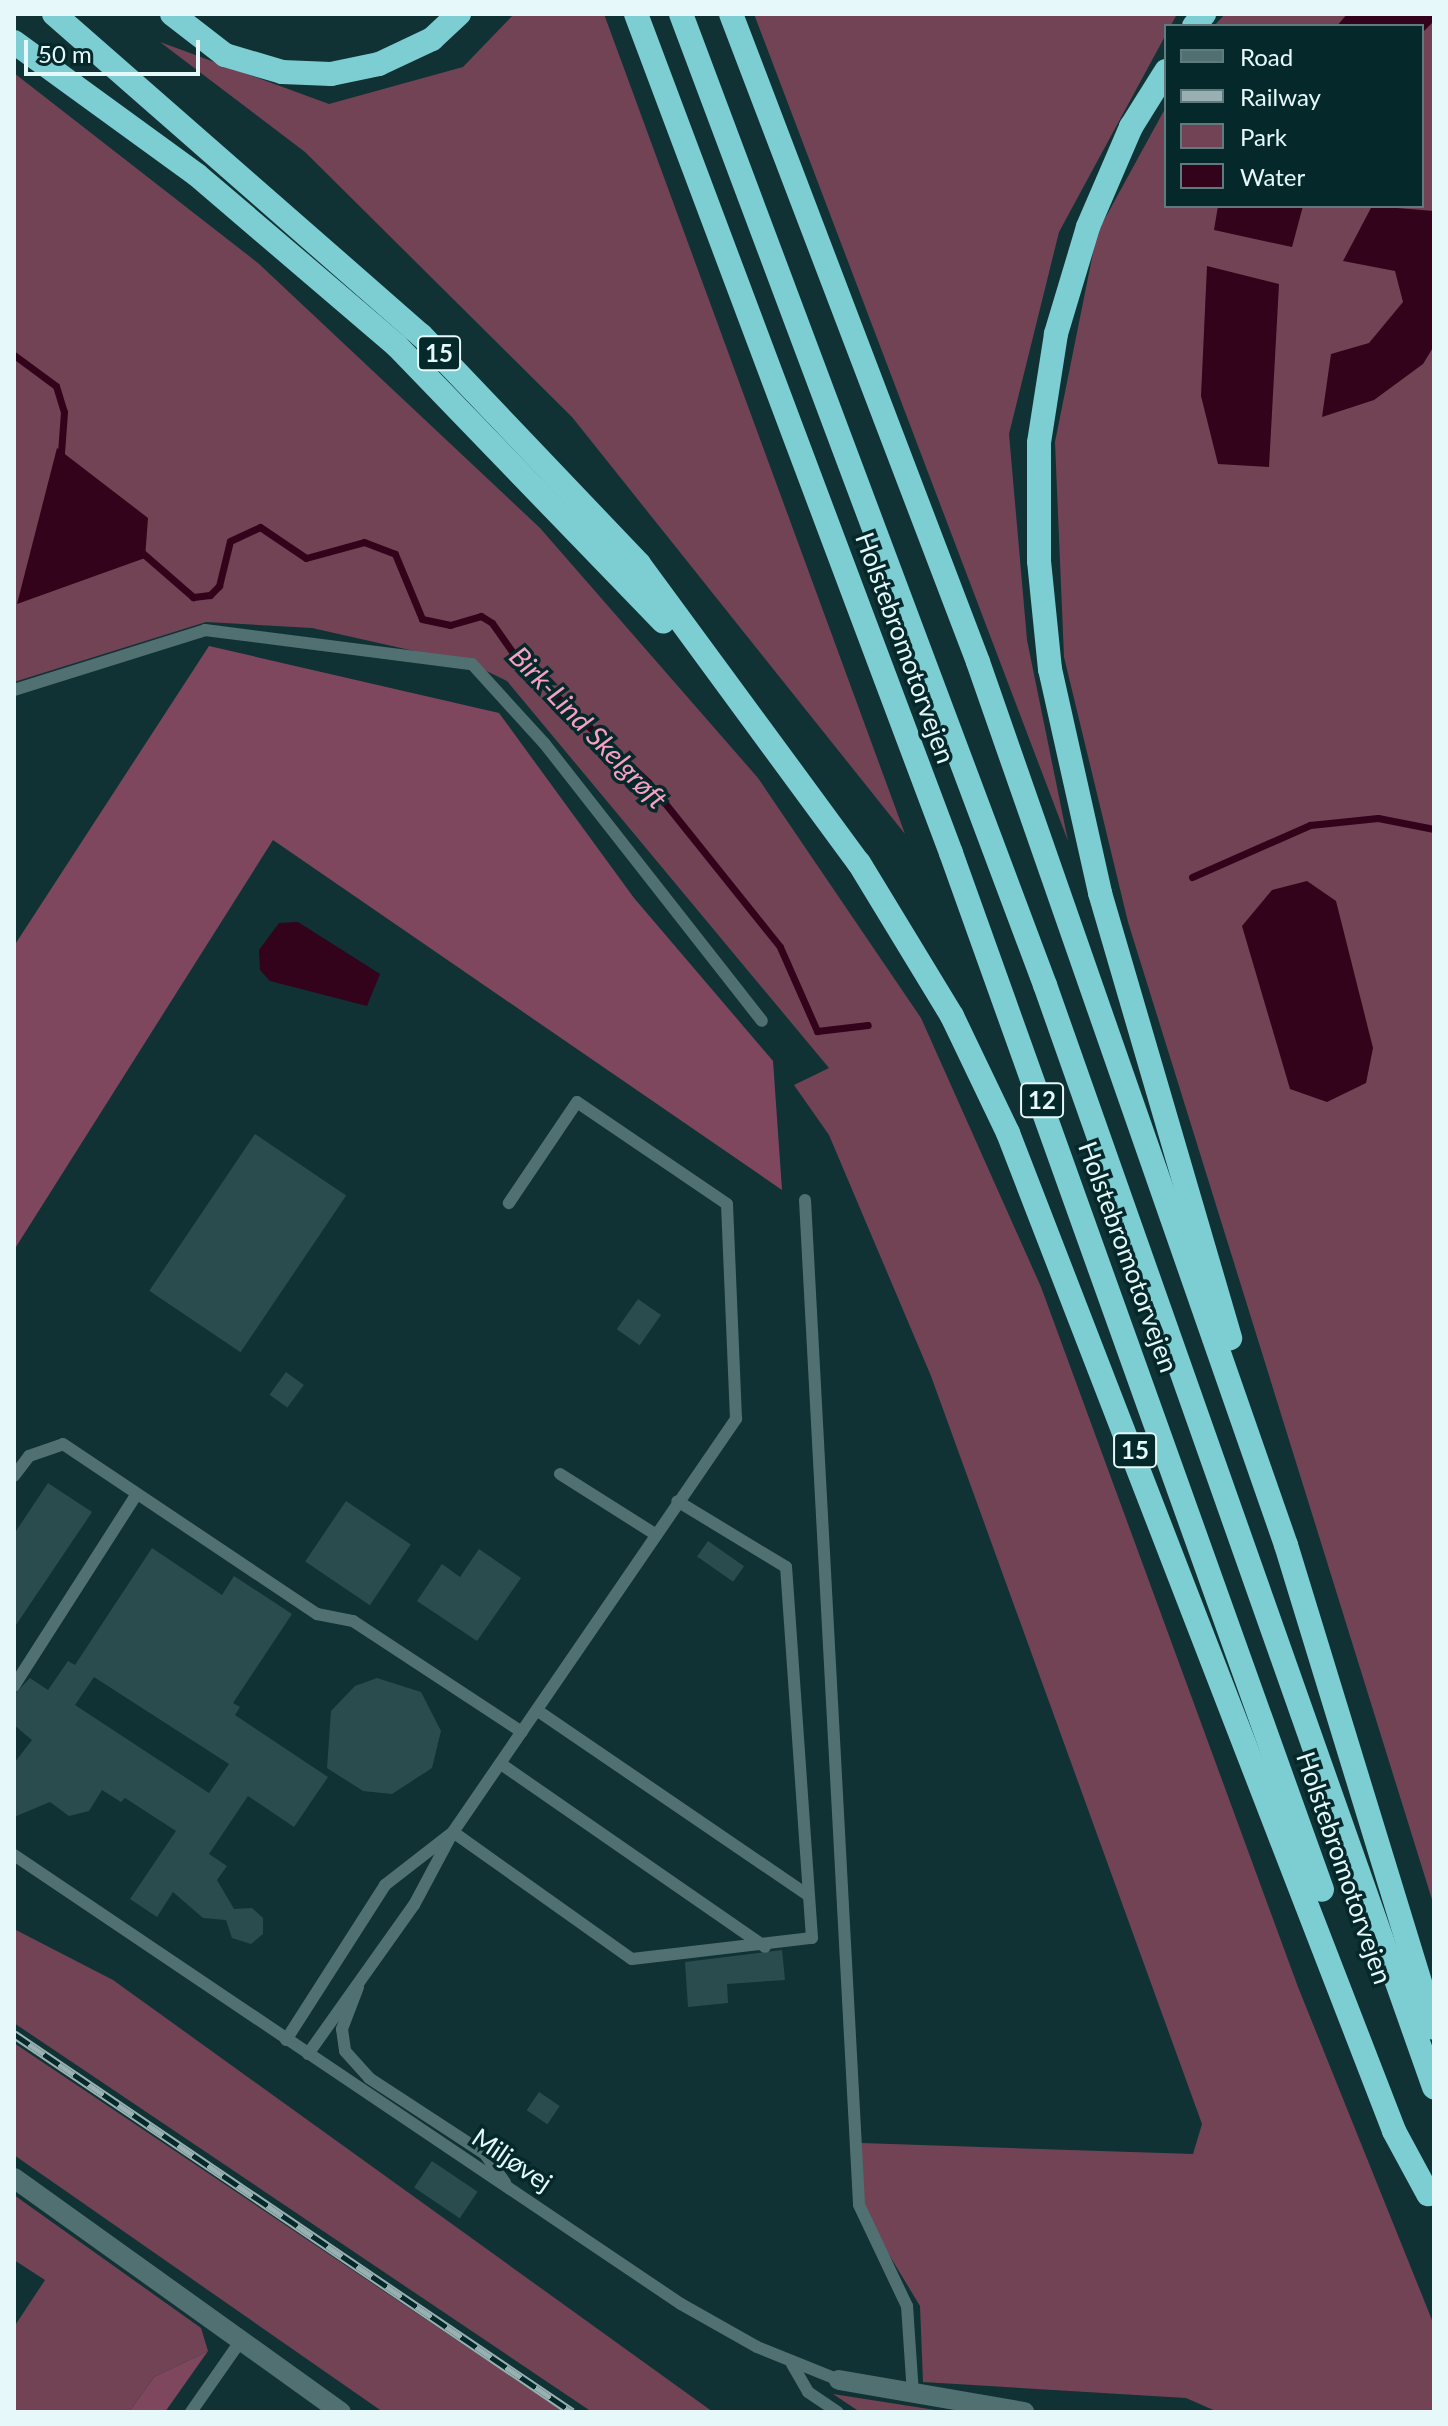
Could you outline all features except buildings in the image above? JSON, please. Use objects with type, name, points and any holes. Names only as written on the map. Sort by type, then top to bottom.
[{"type":"highway","name":"15","points":[[54,14],[219,151],[421,335],[639,564],[859,863],[945,1003],[1008,1133],[1394,2131],[1431,2202]]},
{"type":"highway","points":[[172,14],[225,55],[282,72],[331,74],[379,64],[432,39],[459,14]]},
{"type":"highway","name":"Holstebromotorvejen","points":[[636,14],[1093,1241],[1431,2202]]},
{"type":"highway","name":"Holstebromotorvejen","points":[[681,14],[1045,985],[1434,2087]]},
{"type":"highway","points":[[731,14],[978,662],[1286,1545]]},
{"type":"highway","points":[[14,42],[197,175],[397,346],[630,581],[770,743]]},
{"type":"highway","points":[[1164,74],[1131,127],[1088,227],[1056,334],[1039,443],[1039,561],[1050,669],[1100,893],[1286,1545],[1434,2028]]},
{"type":"street","points":[[14,2178],[341,2412]]},
{"type":"street","name":"Miljøvej","points":[[839,2380],[1024,2412]]},
{"type":"lane","points":[[14,690],[205,630],[472,664],[544,743],[762,1021]]},
{"type":"lane","points":[[308,2054],[414,1905],[453,1832],[736,1419],[727,1204],[577,1102],[509,1203]]},
{"type":"lane","points":[[805,1200],[859,2205],[907,2306],[913,2395]]},
{"type":"lane","points":[[14,1476],[29,1456],[63,1444],[317,1614],[353,1621],[522,1732]]},
{"type":"lane","points":[[560,1474],[655,1534]]},
{"type":"lane","points":[[14,1686],[136,1495]]},
{"type":"lane","points":[[453,1832],[632,1959],[765,1947],[812,1938],[786,1567],[677,1501]]},
{"type":"lane","points":[[538,1711],[809,1896]]},
{"type":"lane","points":[[501,1764],[765,1947]]},
{"type":"lane","points":[[286,2040],[385,1885],[453,1832]]},
{"type":"lane","name":"Miljøvej","points":[[14,1855],[681,2304],[792,2364],[839,2380]]},
{"type":"lane","points":[[363,1974],[342,2029],[345,2051],[369,2078],[485,2154],[509,2189]]},
{"type":"lane","points":[[191,2412],[242,2339]]},
{"type":"lane","points":[[792,2364],[808,2392],[838,2412]]},
{"type":"green space","points":[[514,14],[604,14],[905,834],[572,417],[305,152],[160,42],[329,104],[463,67]]},
{"type":"green space","points":[[754,14],[1177,14],[1172,24],[1164,24],[1164,38],[1059,232],[1009,434],[1027,640],[1068,841]]},
{"type":"green space","points":[[1225,14],[1434,14],[1434,1906],[1128,922],[1064,657],[1055,442],[1097,233],[1164,111],[1164,208],[1424,208],[1424,24],[1216,24]]},
{"type":"green space","points":[[14,73],[258,263],[540,528],[758,778],[921,1018],[1041,1287],[1298,1987],[1434,2325],[1434,2412],[1218,2412],[1186,2398],[923,2382],[920,2306],[859,2205],[861,2143],[1193,2154],[1202,2124],[931,1376],[829,1135],[794,1085],[829,1068],[507,681],[472,664],[312,628],[206,622],[14,682]]},
{"type":"green space","points":[[14,1929],[113,1980],[713,2412],[592,2412],[14,2023]]},
{"type":"green space","points":[[14,2043],[564,2412],[383,2412],[14,2155]]},
{"type":"green space","points":[[14,2195],[201,2328],[208,2351],[154,2377],[129,2412],[14,2412],[14,2327],[45,2280],[14,2260]]},
{"type":"green space","points":[[833,2394],[948,2412],[860,2412]]},
{"type":"shaded area","points":[[209,646],[499,713],[634,898],[773,1061],[782,1190],[273,840],[14,1250],[14,946]]},
{"type":"shaded area","points":[[208,2351],[165,2412],[129,2412],[154,2377]]},
{"type":"water","points":[[1347,14],[1434,14],[1434,21],[1424,31],[1424,24],[1339,24]]},
{"type":"water","points":[[1218,208],[1302,208],[1292,247],[1214,230]]},
{"type":"water","points":[[1371,208],[1434,211],[1434,346],[1423,364],[1374,400],[1322,417],[1331,354],[1369,343],[1403,302],[1395,271],[1343,261]]},
{"type":"water","points":[[1207,266],[1279,284],[1269,467],[1218,464],[1201,396]]},
{"type":"water","points":[[57,448],[148,518],[145,558],[17,604]]},
{"type":"water","points":[[1307,881],[1336,901],[1373,1048],[1366,1083],[1327,1102],[1290,1089],[1242,926],[1272,890]]},
{"type":"water","points":[[298,922],[380,974],[367,1006],[270,981],[260,970],[259,950],[279,923]]},
{"type":"waterway","name":"Birk-Lind Skelgrøft","points":[[14,355],[56,386],[64,412],[61,453]]},
{"type":"waterway","name":"Birk-Lind Skelgrøft","points":[[139,550],[193,597],[210,595],[219,586],[230,541],[260,527],[306,558],[364,542],[395,554],[422,619],[450,625],[481,616],[492,623],[518,660],[648,782],[780,947],[817,1031],[868,1025]]},
{"type":"waterway","name":"Birk-Lind Skelgrøft","points":[[1192,877],[1310,825],[1378,818],[1434,829]]},
{"type":"railway","points":[[14,2034],[572,2412]]}]
